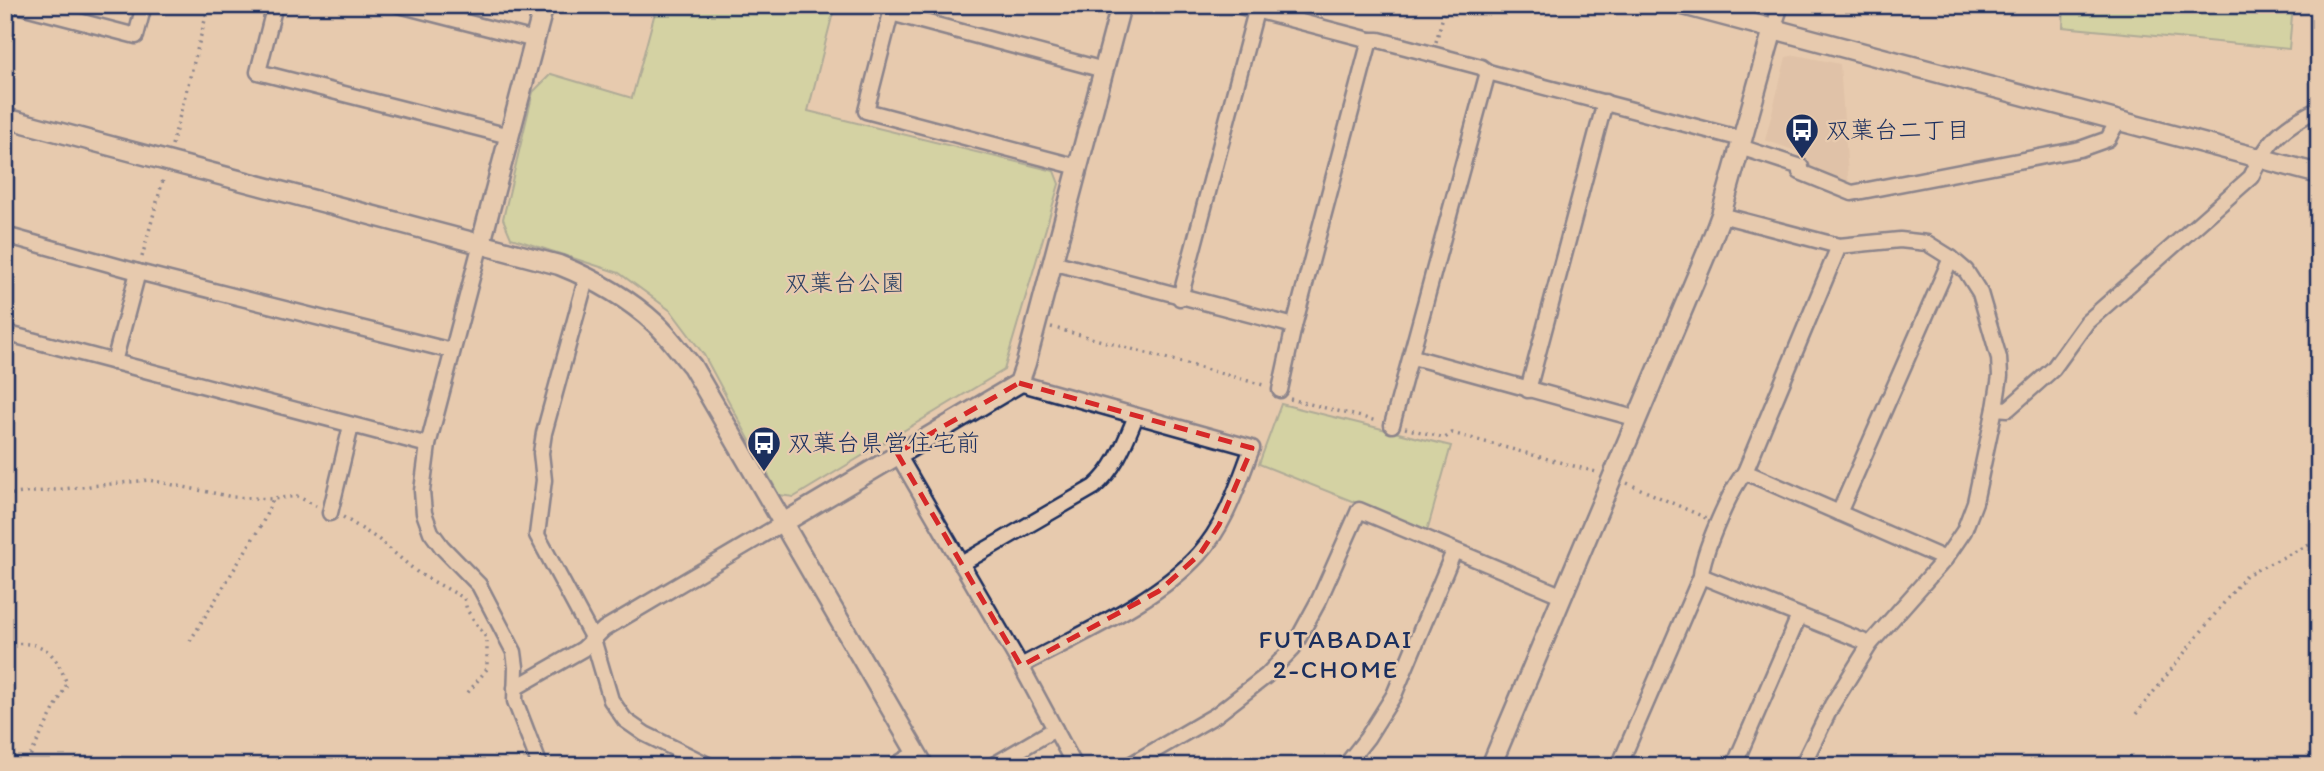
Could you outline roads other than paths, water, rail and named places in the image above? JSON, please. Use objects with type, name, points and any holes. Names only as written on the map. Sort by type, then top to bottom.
[{"type":"street","points":[[17,5],[136,36],[144,5]]},
{"type":"street","points":[[275,5],[258,72],[509,136]]},
{"type":"street","points":[[399,5],[535,40]]},
{"type":"street","points":[[540,766],[515,701],[514,652],[479,586],[431,532],[424,513],[422,491],[428,445],[544,5]]},
{"type":"street","points":[[515,688],[583,649],[604,629],[1019,383],[1121,5]]},
{"type":"street","points":[[1236,5],[1481,67],[1488,72],[1605,102],[1741,143],[1801,167],[1800,172],[1852,193],[2080,149],[2108,139],[2118,120]]},
{"type":"street","points":[[1683,5],[2319,173]]},
{"type":"street","points":[[1492,766],[1721,215],[1781,5]]},
{"type":"street","points":[[1078,167],[866,111],[892,9],[1104,70]]},
{"type":"street","points":[[1180,298],[1256,11]]},
{"type":"street","points":[[1280,390],[1294,326],[1370,40]]},
{"type":"street","points":[[1392,425],[1413,357],[1488,72]]},
{"type":"street","points":[[1528,390],[1605,102]]},
{"type":"street","points":[[1995,408],[2008,409],[2053,369],[2087,322],[2251,177],[2259,158],[2272,139],[2294,121],[2319,109]]},
{"type":"street","points":[[5,118],[559,265],[587,276],[620,296],[657,325],[692,366],[920,759],[894,766]]},
{"type":"street","points":[[1721,215],[1839,246],[1900,240],[1927,243],[1966,271],[1980,293],[1999,358],[2000,376],[1995,408],[1975,502],[1964,531],[1945,559],[1870,644],[1832,705],[1802,766]]},
{"type":"street","points":[[5,235],[140,265],[452,351]]},
{"type":"street","points":[[1619,766],[1701,576],[1702,566],[1719,523],[1745,472],[1839,246]]},
{"type":"street","points":[[1839,513],[1951,258]]},
{"type":"street","points":[[1052,262],[1294,326]]},
{"type":"street","points":[[114,362],[140,265]]},
{"type":"street","points":[[587,276],[544,433],[541,453],[544,480],[537,535],[593,639],[611,700],[625,720],[645,734],[710,766]]},
{"type":"street","points":[[5,333],[428,445]]},
{"type":"street","points":[[1413,357],[1638,419]]},
{"type":"street","points":[[1019,383],[1252,448],[1219,525],[1200,554],[1159,591],[1021,666]]},
{"type":"street","points":[[961,564],[1094,487],[1106,477],[1136,416]]},
{"type":"street","points":[[330,513],[351,426]]},
{"type":"street","points":[[897,453],[1021,666],[1075,766]]},
{"type":"street","points":[[1745,472],[1945,559]]},
{"type":"street","points":[[1128,766],[1216,715],[1266,676],[1293,648],[1319,600],[1359,510],[1563,596]]},
{"type":"street","points":[[1345,766],[1367,738],[1394,695],[1454,551]]},
{"type":"street","points":[[1701,576],[1870,644]]},
{"type":"street","points":[[1734,766],[1799,616]]},
{"type":"street","points":[[992,766],[1055,729]]},
{"type":"street","points":[[2316,766],[2319,760]]},
{"type":"place","name":"双葉台二丁目","points":[[1802,160]]},
{"type":"place","name":"双葉台県営住宅前","points":[[764,473]]},
{"type":"district","name":"FUTABADAI 2-CHOME","points":[[1336,654]]},
{"type":"park label","name":"双葉台公園","points":[[845,283]]}]
